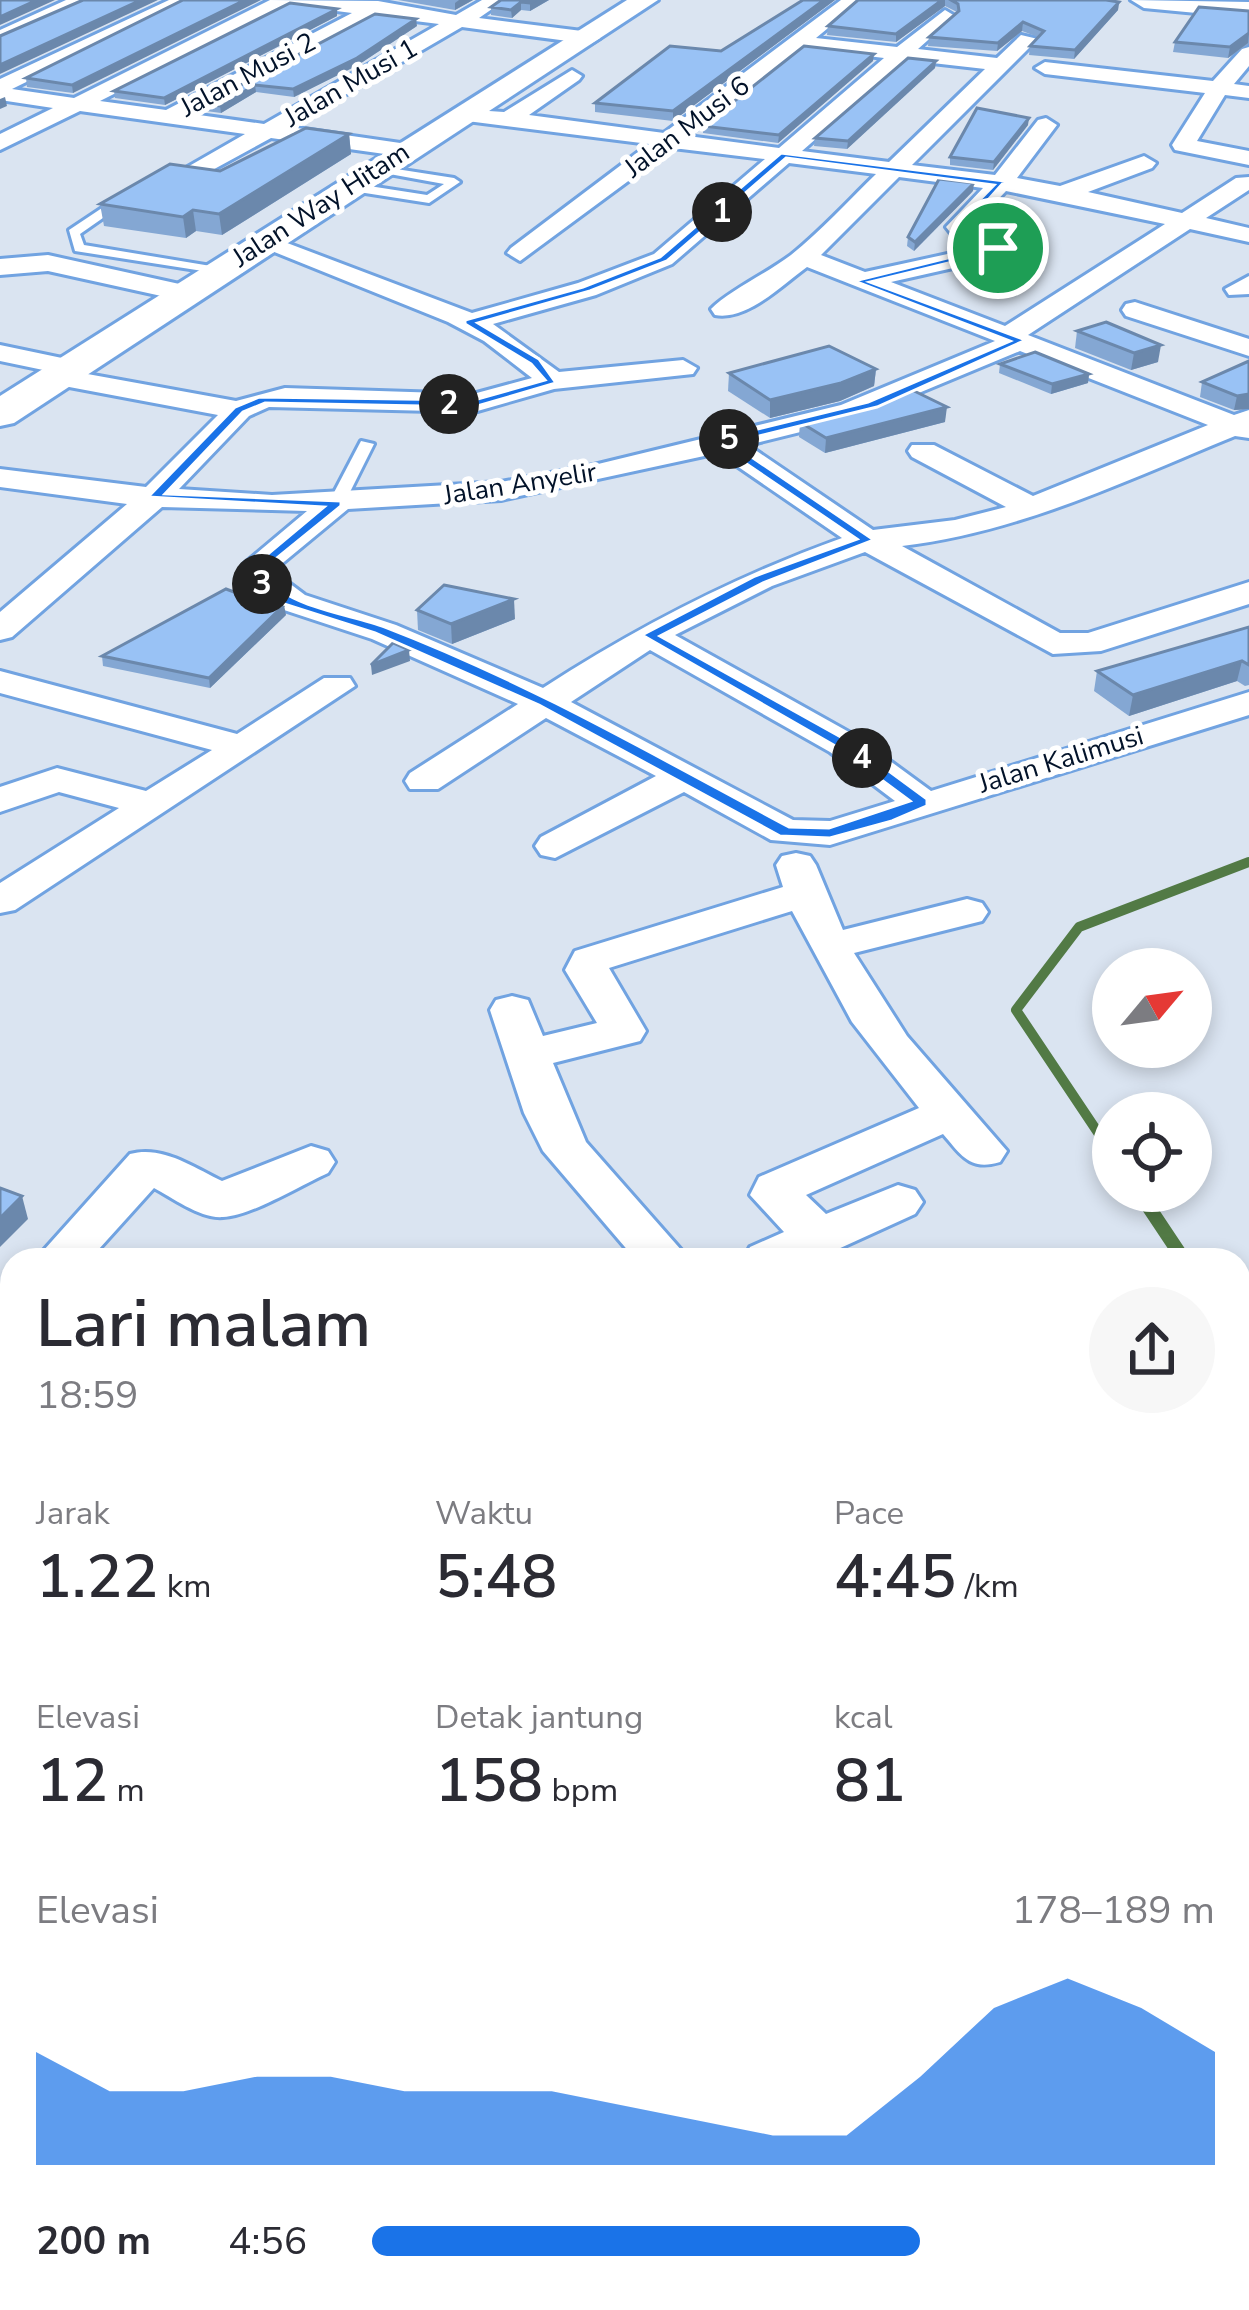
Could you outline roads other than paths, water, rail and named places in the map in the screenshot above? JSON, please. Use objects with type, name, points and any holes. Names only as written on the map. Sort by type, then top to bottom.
[{"type":"main road","name":"Jalan Way Hitam","points":[[0,414],[645,0]]},
{"type":"main road","points":[[1144,0],[1249,10]]},
{"type":"street","points":[[0,37],[82,0]]},
{"type":"street","points":[[0,90],[184,0]]},
{"type":"street","points":[[0,143],[289,0],[381,5],[459,21],[590,38]]},
{"type":"street","name":"Jalan Musi 1","points":[[185,178],[496,0]]},
{"type":"street","name":"Jalan Musi 6","points":[[520,253],[853,0]]},
{"type":"street","name":"Jalan Musi 2","points":[[170,116],[381,5]]},
{"type":"street","points":[[469,322],[586,289],[664,259],[944,16]]},
{"type":"street","points":[[724,309],[754,294],[804,257],[1028,39]]},
{"type":"street","points":[[800,42],[1003,65]]},
{"type":"street","points":[[1239,60],[1183,145],[1246,171]]},
{"type":"street","points":[[1045,68],[1249,92]]},
{"type":"street","points":[[509,119],[572,76]]},
{"type":"street","points":[[0,90],[406,150]]},
{"type":"street","points":[[467,113],[1001,183],[1249,235]]},
{"type":"street","points":[[1200,116],[1233,121]]},
{"type":"street","points":[[859,281],[1005,249],[966,236],[958,227],[1001,183],[1046,125]]},
{"type":"street","points":[[1061,194],[1144,163]]},
{"type":"street","name":"Jalan Anyelir","points":[[0,478],[154,497],[336,504],[501,491],[872,405],[1014,338],[1180,223],[1246,171]]},
{"type":"street","points":[[265,243],[469,322],[535,361],[552,381]]},
{"type":"street","points":[[804,257],[1244,425]]},
{"type":"street","points":[[5,272],[49,263],[184,293]]},
{"type":"street","points":[[1135,310],[1249,348]]},
{"type":"street","points":[[0,353],[64,372],[239,410]]},
{"type":"street","points":[[0,630],[154,497],[239,410],[277,397],[474,403],[552,381],[682,368]]},
{"type":"street","points":[[424,781],[649,635],[760,579],[867,540],[972,527],[1244,425]]},
{"type":"street","points":[[721,441],[867,540],[938,575],[1041,639],[1063,646],[1089,644],[1171,621],[1249,592]]},
{"type":"street","points":[[923,452],[1031,508]]},
{"type":"street","points":[[336,504],[262,563],[256,571],[264,586],[289,601],[380,630],[544,701],[785,832],[805,894],[830,946],[904,1062],[983,1151]]},
{"type":"street","points":[[649,635],[843,744],[921,802]]},
{"type":"street","points":[[0,682],[243,746]]},
{"type":"street","points":[[0,901],[337,686]]},
{"type":"street","name":"Jalan Kalimusi","points":[[785,832],[830,833],[886,818],[921,802],[1249,703]]},
{"type":"street","points":[[555,845],[684,776]]},
{"type":"street","points":[[0,800],[56,780],[153,805]]},
{"type":"street","points":[[526,1055],[624,1031],[591,977],[590,960],[805,894]]},
{"type":"street","points":[[830,946],[967,912]]},
{"type":"street","points":[[512,1010],[567,1151],[653,1248]]},
{"type":"street","points":[[818,1235],[776,1195],[776,1189],[948,1114]]},
{"type":"street","points":[[87,1248],[147,1165],[221,1201],[311,1162]]},
{"type":"street","points":[[792,1248],[898,1202]]},
{"type":"lane","points":[[364,178],[454,182],[429,199],[364,178]]},
{"type":"lane","points":[[131,192],[73,233],[79,248],[217,272]]},
{"type":"lane","points":[[336,504],[366,444]]},
{"type":"waterway","points":[[1092,1124],[1016,1010],[1079,927],[1249,862]]},
{"type":"waterway","points":[[1152,1212],[1176,1248]]}]
